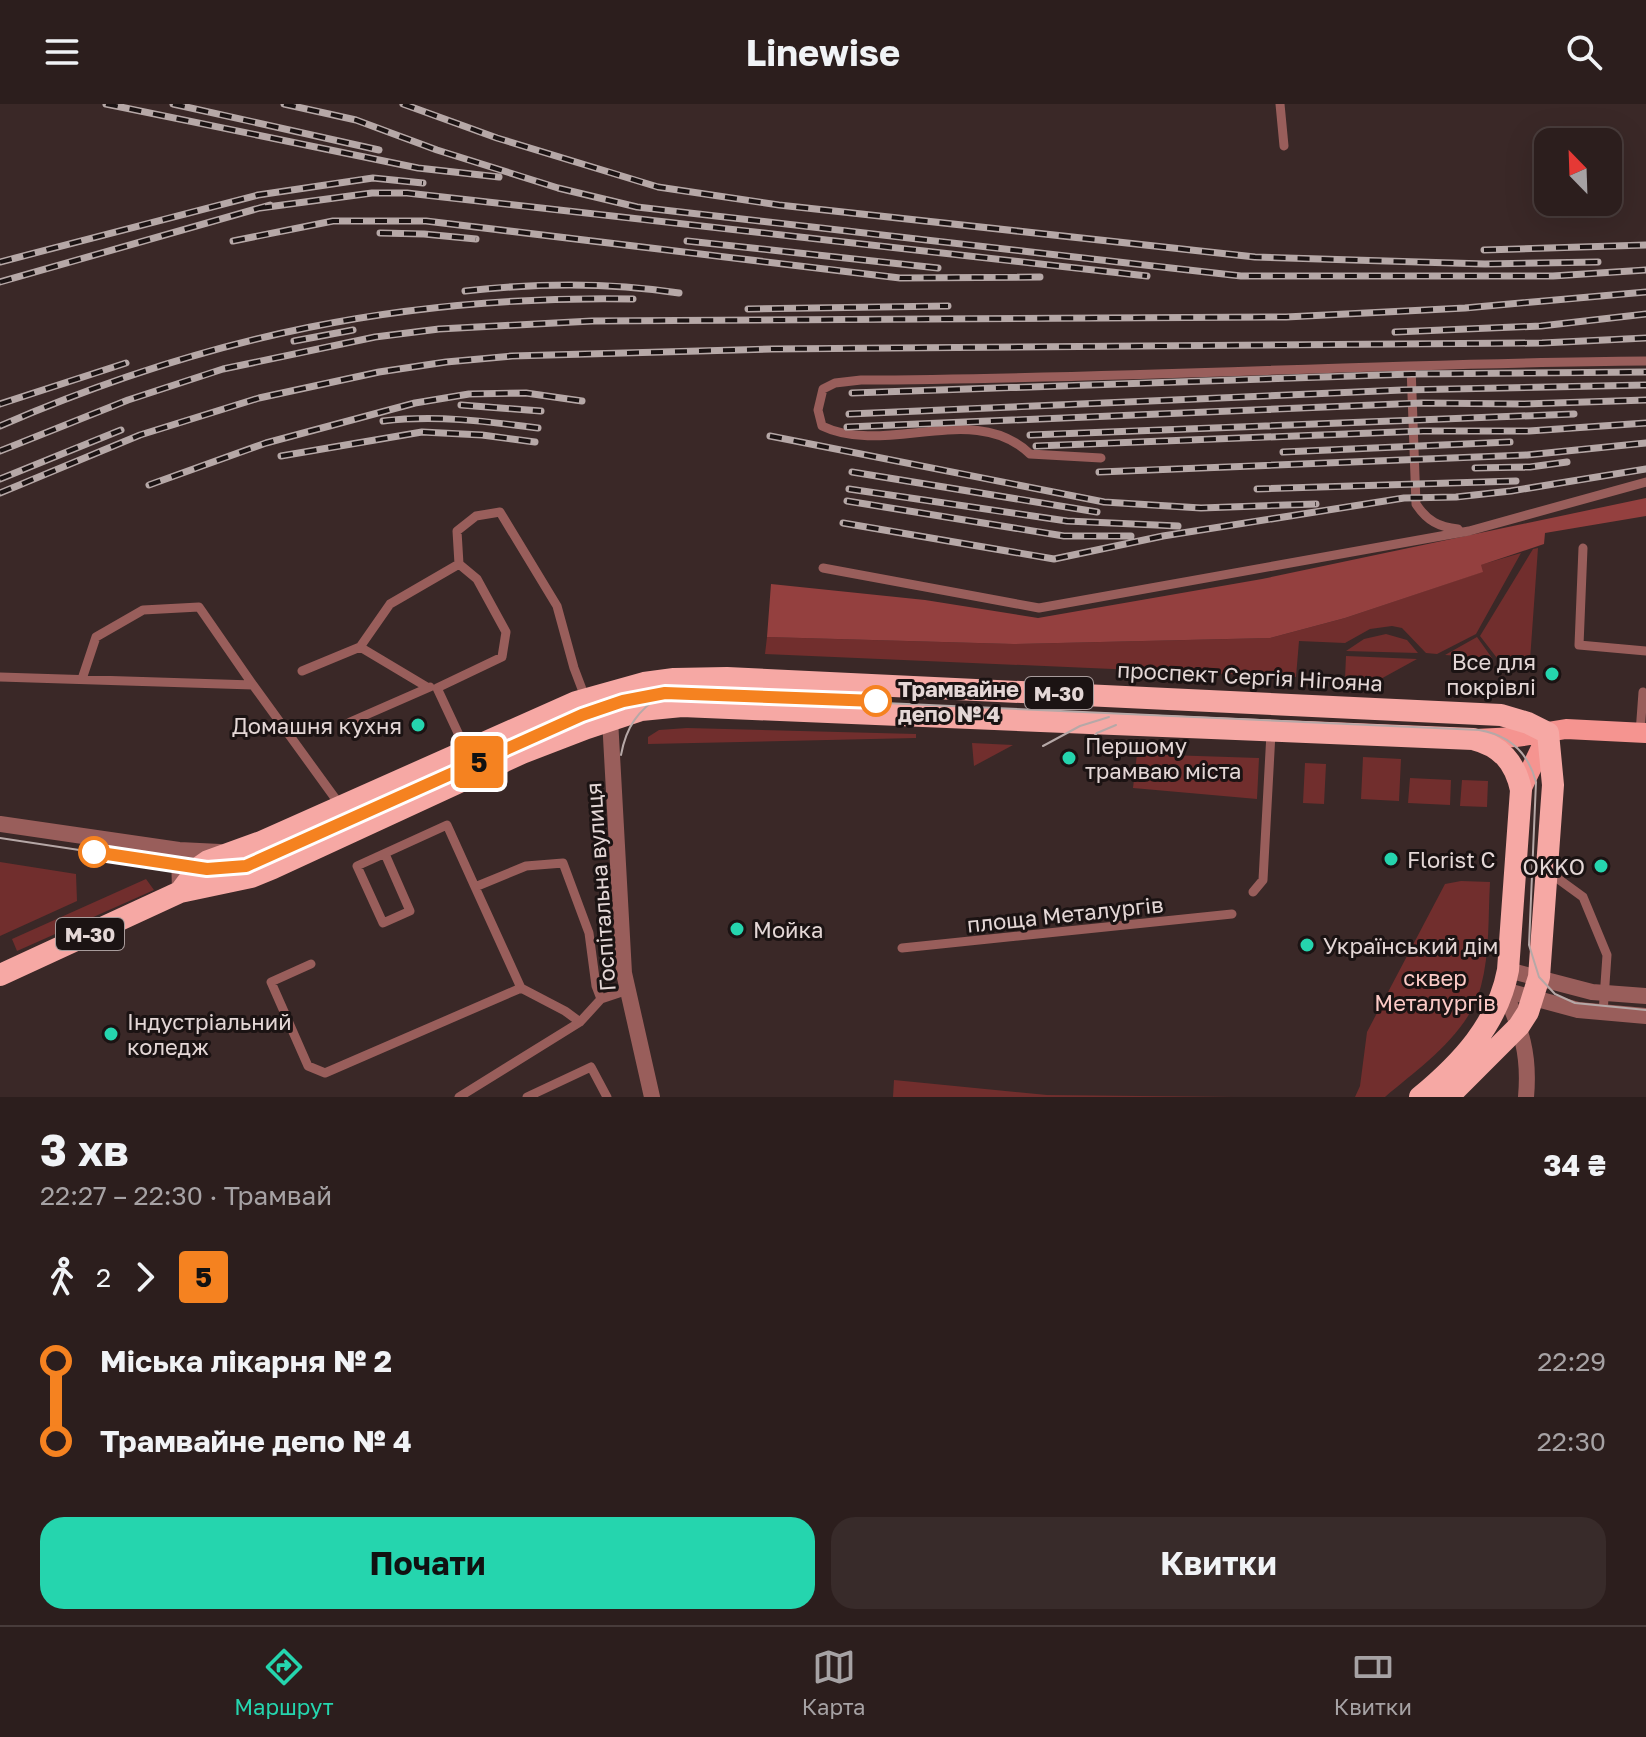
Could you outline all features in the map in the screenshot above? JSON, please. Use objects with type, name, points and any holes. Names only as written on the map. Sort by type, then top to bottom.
[{"type":"highway","name":"проспект Сергія Нігояна","points":[[180,892],[198,868],[208,861],[261,842],[594,695],[674,679],[727,678],[1470,712],[1515,718],[1548,733]]},
{"type":"highway","name":"проспект Сергія Нігояна","points":[[0,975],[180,892],[251,877],[522,753],[641,710],[682,706],[1473,739]]},
{"type":"highway","points":[[1448,1097],[1519,1026],[1536,987],[1553,785],[1548,733]]},
{"type":"highway","name":"М-30","points":[[1420,1097],[1484,1033],[1506,980],[1521,790],[1518,775],[1501,750],[1473,739]]},
{"type":"main road","name":"проспект Сергія Нігояна","points":[[1473,739],[1566,729],[1643,733]]},
{"type":"main road","points":[[1521,790],[1548,733]]},
{"type":"street","name":"Госпітальна вулиця","points":[[594,695],[610,719],[624,973],[652,1097]]},
{"type":"street","points":[[0,824],[179,850],[231,852]]},
{"type":"street","points":[[179,850],[180,892]]},
{"type":"street","points":[[1526,1097],[1529,1067],[1506,980],[1536,987],[1646,996]]},
{"type":"street","points":[[1536,987],[1567,1008],[1646,1016]]},
{"type":"lane","points":[[1280,104],[1284,146]]},
{"type":"lane","points":[[1101,458],[1030,454],[1020,444],[984,430],[837,434],[822,426],[818,410],[823,389],[835,383],[861,380],[1026,380],[1237,370],[1646,361]]},
{"type":"lane","points":[[1411,367],[1416,504],[1440,527],[1469,531]]},
{"type":"lane","points":[[823,568],[1039,608],[1469,531],[1646,482]]},
{"type":"lane","points":[[350,722],[502,657],[506,632],[477,579],[459,564],[457,531],[476,516],[500,512],[557,606],[574,668],[594,695]]},
{"type":"lane","points":[[1583,548],[1579,645],[1646,654]]},
{"type":"lane","points":[[302,671],[360,647],[390,604],[459,564]]},
{"type":"lane","points":[[82,679],[96,637],[143,610],[199,607],[341,807]]},
{"type":"lane","points":[[360,647],[432,688],[466,750]]},
{"type":"lane","points":[[0,677],[253,685]]},
{"type":"lane","points":[[1643,692],[1643,733]]},
{"type":"lane","points":[[1253,892],[1263,880],[1271,729]]},
{"type":"lane","points":[[385,854],[410,911],[383,923],[357,866],[447,825],[521,988],[580,1022]]},
{"type":"lane","points":[[475,887],[526,866],[563,863],[589,933],[596,986],[601,999]]},
{"type":"lane","points":[[1547,870],[1583,897],[1607,955],[1603,1013]]},
{"type":"lane","name":"площа Металургів","points":[[902,948],[1232,914]]},
{"type":"lane","points":[[311,964],[271,982],[308,1066],[325,1073],[521,988]]},
{"type":"lane","points":[[459,1097],[580,1022],[601,999],[628,990]]},
{"type":"lane","points":[[527,1097],[591,1067],[607,1097]]},
{"type":"green space","points":[[1538,548],[1530,660],[1497,658],[1480,636],[1533,549]]},
{"type":"green space","points":[[1521,553],[1476,634],[1437,654],[1426,653],[1402,628],[1392,626],[1370,629],[1345,643],[1299,641],[1296,677],[765,654],[767,637],[1013,644],[1270,638],[1345,618],[1482,572],[1480,565]]},
{"type":"green space","points":[[1386,634],[1407,640],[1418,653],[1346,651],[1364,639]]},
{"type":"green space","points":[[1477,637],[1492,658],[1445,655]]},
{"type":"green space","points":[[1346,656],[1417,659],[1377,681],[1345,679]]},
{"type":"green space","points":[[687,728],[916,734],[916,738],[648,744],[648,737],[659,730]]},
{"type":"green space","points":[[972,743],[1013,745],[974,766]]},
{"type":"green space","points":[[1137,754],[1259,758],[1257,799],[1133,788]]},
{"type":"green space","points":[[1363,757],[1401,759],[1399,801],[1361,799]]},
{"type":"green space","points":[[1305,763],[1326,764],[1324,804],[1303,803]]},
{"type":"green space","points":[[1410,778],[1451,780],[1450,805],[1408,803]]},
{"type":"green space","points":[[1462,780],[1488,781],[1487,807],[1460,806]]},
{"type":"green space","points":[[0,862],[76,874],[77,901],[0,936]]},
{"type":"green space","points":[[146,879],[154,890],[17,951],[12,939]]},
{"type":"green space","name":"сквер Металургів","points":[[1490,882],[1486,961],[1475,1003],[1442,1048],[1385,1097],[1355,1097],[1360,1086],[1367,1032],[1445,884]]},
{"type":"green space","points":[[894,1080],[1047,1095],[1234,1097],[893,1097]]},
{"type":"shaded area","points":[[1646,498],[1646,516],[1545,533],[1544,544],[1481,565],[1483,572],[1345,618],[1270,638],[1013,644],[767,637],[771,584],[925,600],[1038,618],[1262,579]]},
{"type":"tram line","points":[[0,838],[198,868],[216,870],[246,866],[582,715],[623,701],[665,693],[1479,730],[1499,736],[1516,747],[1528,762],[1536,782],[1529,945],[1539,977],[1555,994],[1575,1003],[1646,1010]]},
{"type":"tram line","name":"5","points":[[94,852],[216,870],[246,866],[582,715],[639,697],[682,693],[876,701]]},
{"type":"tram line","points":[[621,755],[634,720],[662,695]]},
{"type":"tram line","points":[[1043,746],[1080,726],[1109,717]]},
{"type":"tram line","points":[[1087,744],[1097,733],[1116,725]]},
{"type":"railway","points":[[106,104],[418,168],[499,177]]},
{"type":"railway","points":[[173,104],[379,150]]},
{"type":"railway","points":[[284,104],[356,120],[437,150],[558,188],[637,207],[1241,276],[1553,276],[1646,270]]},
{"type":"railway","points":[[403,104],[497,138],[658,187],[779,205],[1255,257],[1485,264],[1598,262]]},
{"type":"railway","points":[[0,262],[258,195],[373,178],[423,183]]},
{"type":"railway","points":[[260,208],[372,193],[407,193],[1147,276]]},
{"type":"railway","points":[[0,282],[270,205]]},
{"type":"railway","points":[[233,241],[333,221],[426,221],[900,278],[1040,277]]},
{"type":"railway","points":[[380,233],[476,239]]},
{"type":"railway","points":[[687,241],[938,268]]},
{"type":"railway","points":[[1484,250],[1646,245]]},
{"type":"railway","points":[[465,291],[572,285],[679,293]]},
{"type":"railway","points":[[0,451],[128,400],[223,369],[375,337],[439,329],[592,321],[1286,317],[1465,308],[1646,292]]},
{"type":"railway","points":[[0,426],[155,368],[232,345],[309,327],[468,304],[633,299]]},
{"type":"railway","points":[[748,309],[948,306]]},
{"type":"railway","points":[[1395,332],[1541,326],[1646,314]]},
{"type":"railway","points":[[294,341],[353,330]]},
{"type":"railway","points":[[0,493],[140,435],[259,398],[379,372],[446,362],[512,356],[771,349],[1542,343],[1646,338]]},
{"type":"railway","points":[[0,404],[126,363]]},
{"type":"railway","points":[[852,393],[1412,374],[1646,372]]},
{"type":"railway","points":[[849,414],[1402,390],[1646,385]]},
{"type":"railway","points":[[149,485],[266,443],[415,403],[469,394],[526,393],[582,401]]},
{"type":"railway","points":[[847,427],[1422,403],[1646,400]]},
{"type":"railway","points":[[461,405],[541,411]]},
{"type":"railway","points":[[1030,435],[1574,414]]},
{"type":"railway","points":[[383,421],[441,419],[538,428]]},
{"type":"railway","points":[[1036,446],[1423,431],[1529,431],[1646,423]]},
{"type":"railway","points":[[0,479],[121,430]]},
{"type":"railway","points":[[281,456],[422,432],[535,442]]},
{"type":"railway","points":[[770,436],[1104,502],[1201,508],[1316,504]]},
{"type":"railway","points":[[1283,452],[1510,442]]},
{"type":"railway","points":[[1099,472],[1527,455],[1646,443]]},
{"type":"railway","points":[[1475,468],[1530,467],[1567,462]]},
{"type":"railway","points":[[843,523],[1054,559],[1163,536],[1404,498],[1511,491],[1646,469]]},
{"type":"railway","points":[[852,472],[1097,512]]},
{"type":"railway","points":[[1257,489],[1516,481]]},
{"type":"railway","points":[[849,489],[1067,521],[1178,526]]},
{"type":"railway","points":[[847,501],[1064,536],[1131,536]]},
{"type":"place","name":"Все для покрівлі","points":[[1552,674]]},
{"type":"place","name":"Трамвайне депо № 4","points":[[876,701]]},
{"type":"place","name":"Домашня кухня","points":[[418,725]]},
{"type":"place","name":"Першому трамваю міста","points":[[1069,758]]},
{"type":"place","name":"Florist C","points":[[1391,859]]},
{"type":"place","name":"OKKO","points":[[1601,866]]},
{"type":"place","name":"Мойка","points":[[737,929]]},
{"type":"place","name":"Український дім","points":[[1307,945]]},
{"type":"place","name":"Індустріальний коледж","points":[[111,1034]]}]
